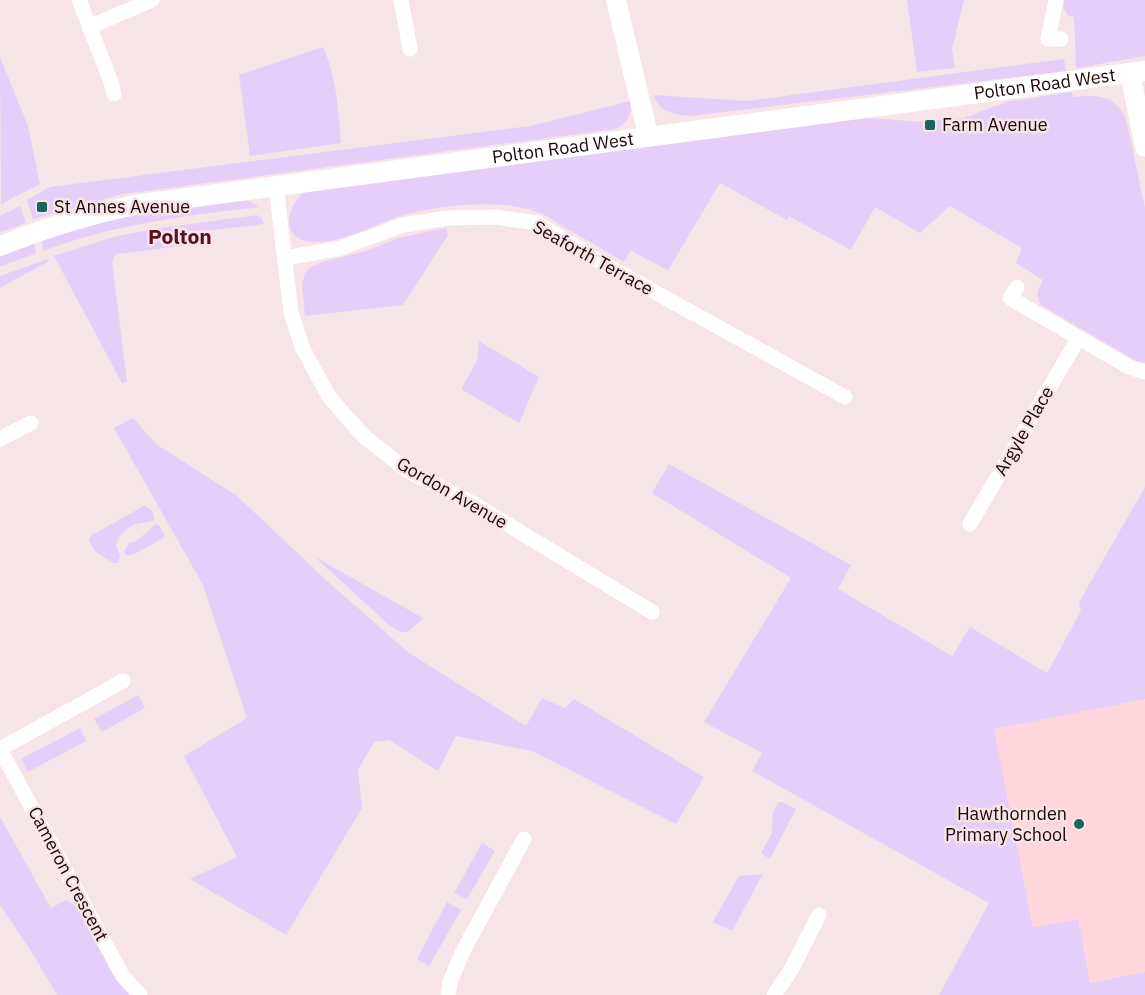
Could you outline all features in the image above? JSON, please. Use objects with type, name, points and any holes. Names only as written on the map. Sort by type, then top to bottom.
[{"type":"street","points":[[79,0],[114,94]]},
{"type":"street","points":[[89,27],[152,0]]},
{"type":"street","points":[[401,0],[410,49]]},
{"type":"street","points":[[616,0],[648,135]]},
{"type":"street","points":[[1056,0],[1048,39],[1061,39]]},
{"type":"street","points":[[1138,72],[1145,147]]},
{"type":"street","name":"Polton Road West","points":[[0,246],[54,226],[134,205],[648,135],[1138,72]]},
{"type":"street","name":"Gordon Avenue","points":[[276,186],[291,312],[302,347],[328,395],[366,438],[408,471],[474,504],[652,612]]},
{"type":"street","name":"Seaforth Terrace","points":[[285,258],[341,248],[403,225],[448,218],[495,217],[537,223],[604,264],[844,397]]},
{"type":"street","points":[[1017,287],[1010,298],[1129,367],[1145,372]]},
{"type":"street","name":"Argyle Place","points":[[970,524],[1078,339]]},
{"type":"street","points":[[0,439],[31,423]]},
{"type":"street","name":"Cameron Crescent","points":[[123,681],[0,749],[122,975],[140,995]]},
{"type":"street","points":[[448,995],[450,981],[463,951],[524,839]]},
{"type":"street","points":[[774,995],[791,970],[819,915]]},
{"type":"shaded area","points":[[907,0],[964,0],[952,49],[955,68],[917,72]]},
{"type":"shaded area","points":[[1065,0],[1145,0],[1145,56],[1076,68],[1074,17],[1068,16],[1063,7]]},
{"type":"shaded area","points":[[323,47],[334,82],[341,143],[250,156],[239,75]]},
{"type":"shaded area","points":[[0,57],[28,126],[40,184],[1,204]]},
{"type":"shaded area","points":[[1064,59],[1066,71],[690,116],[663,109],[653,95],[747,101]]},
{"type":"shaded area","points":[[1071,92],[1074,97],[1105,98],[1117,105],[1126,119],[1145,208],[1145,362],[1138,362],[1041,305],[1038,293],[1043,280],[1016,263],[1022,248],[950,206],[920,233],[875,207],[851,250],[789,216],[787,220],[720,183],[668,270],[631,251],[624,262],[544,215],[514,206],[477,204],[421,211],[327,242],[306,241],[298,238],[292,233],[290,226],[289,219],[294,204],[304,192],[867,118],[924,122],[964,118],[1006,102]]},
{"type":"shaded area","points":[[630,101],[628,118],[615,129],[123,194],[33,219],[27,200],[50,187],[530,126]]},
{"type":"shaded area","points":[[247,200],[259,207],[123,228],[44,251],[41,240],[112,219]]},
{"type":"shaded area","points":[[20,206],[26,223],[0,232],[0,216]]},
{"type":"shaded area","points":[[257,215],[262,218],[264,224],[195,232],[196,242],[190,245],[116,254],[112,262],[127,382],[122,383],[54,256],[113,237],[153,229]]},
{"type":"shaded area","points":[[446,228],[448,235],[403,305],[305,316],[302,284],[305,273],[311,267],[366,251],[398,238]]},
{"type":"shaded area","points":[[34,243],[36,253],[0,267],[0,256]]},
{"type":"shaded area","points":[[48,259],[49,261],[0,288],[0,276]]},
{"type":"shaded area","points":[[479,341],[539,377],[519,423],[461,389],[477,361]]},
{"type":"shaded area","points":[[133,418],[156,444],[237,496],[326,580],[409,653],[526,726],[542,698],[565,708],[574,699],[704,777],[676,824],[532,751],[456,736],[438,771],[389,740],[374,742],[358,770],[362,808],[286,935],[190,879],[237,857],[184,756],[247,718],[203,585],[114,428]]},
{"type":"shaded area","points":[[669,464],[851,565],[838,589],[952,656],[970,627],[1047,673],[1081,611],[1079,602],[1145,487],[1145,699],[994,729],[1033,928],[1078,919],[1090,983],[1145,972],[1145,995],[939,995],[989,903],[752,771],[762,753],[704,722],[791,578],[652,493]]},
{"type":"shaded area","points":[[144,506],[152,511],[154,520],[131,526],[121,534],[116,546],[120,556],[118,563],[110,561],[95,551],[89,539],[92,535]]},
{"type":"shaded area","points":[[156,524],[165,536],[132,555],[126,555],[124,552],[129,543],[135,542]]},
{"type":"shaded area","points":[[315,557],[423,618],[408,632],[400,632],[390,626]]},
{"type":"shaded area","points":[[138,695],[145,708],[102,732],[94,719]]},
{"type":"shaded area","name":"Hawthornden Primary School","points":[[1145,699],[1145,972],[1090,983],[1033,928],[994,729]]},
{"type":"shaded area","points":[[80,728],[86,741],[28,772],[21,759]]},
{"type":"shaded area","points":[[778,802],[796,809],[770,859],[761,853],[772,833],[773,812]]},
{"type":"shaded area","points":[[0,817],[51,908],[66,900],[78,907],[130,995],[57,995],[0,905]]},
{"type":"shaded area","points":[[482,843],[495,851],[467,899],[454,893]]},
{"type":"shaded area","points":[[763,874],[732,931],[713,922],[739,876]]},
{"type":"shaded area","points":[[447,902],[461,910],[429,966],[417,959]]},
{"type":"place","name":"Farm Avenue","points":[[930,125]]},
{"type":"place","name":"St Annes Avenue","points":[[42,207]]},
{"type":"place","name":"Hawthornden Primary School","points":[[1079,824]]},
{"type":"district","name":"Polton","points":[[180,237]]}]
